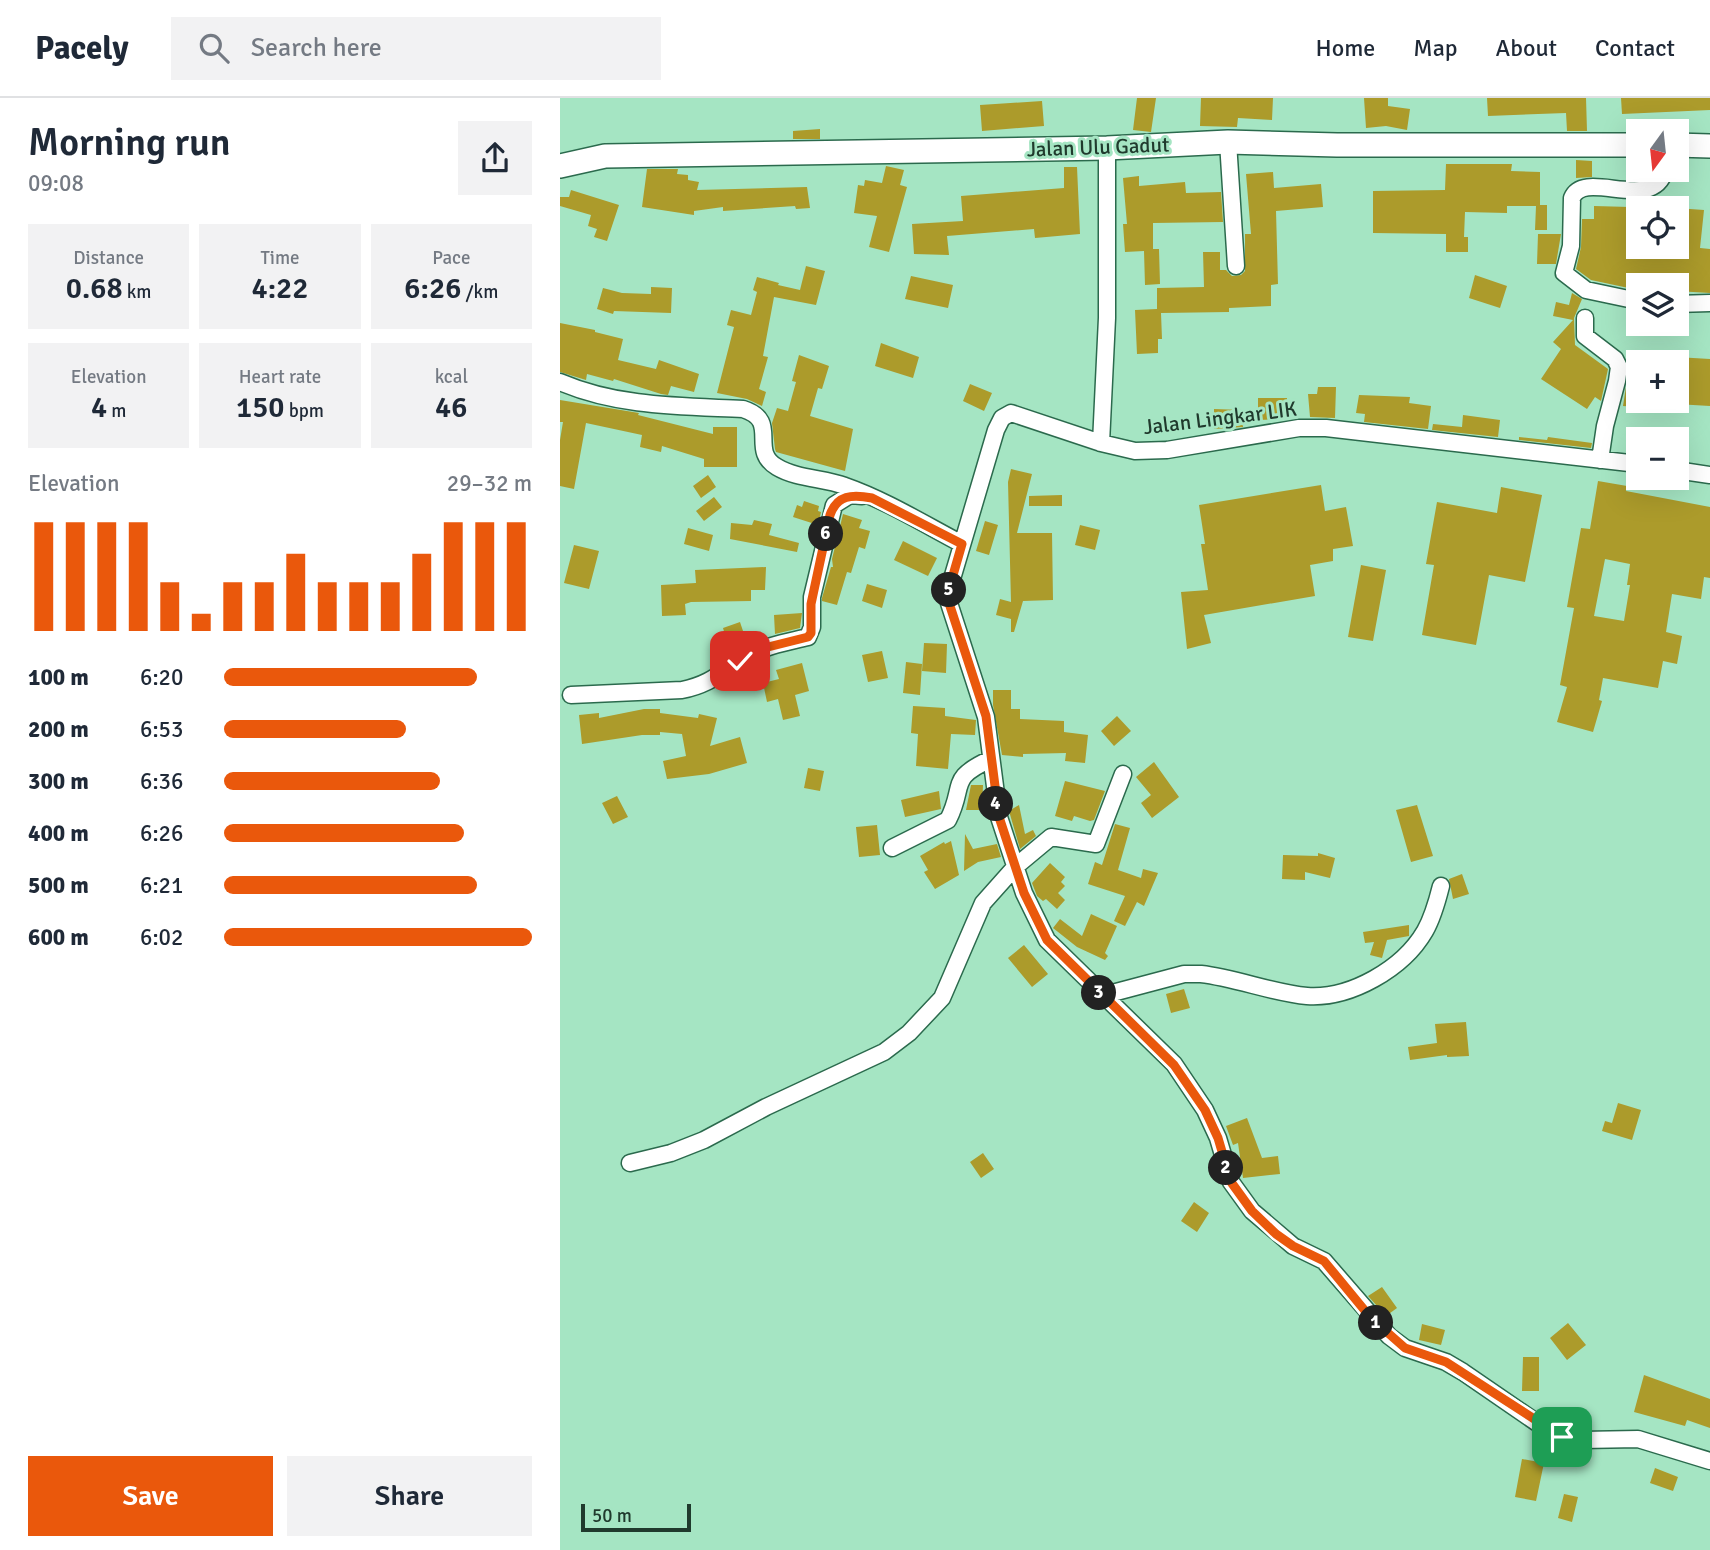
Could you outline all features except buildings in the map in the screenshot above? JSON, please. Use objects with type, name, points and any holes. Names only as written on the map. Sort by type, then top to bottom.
[{"type":"street","name":"Jalan Ulu Gadut","points":[[560,166],[605,156],[1107,148],[1228,142],[1337,145],[1626,145]]},
{"type":"street","points":[[1228,142],[1236,266]]},
{"type":"street","points":[[1689,145],[1710,146]]},
{"type":"street","points":[[1101,443],[1107,318],[1107,148]]},
{"type":"street","points":[[1626,298],[1586,290],[1564,273],[1572,246],[1572,198],[1580,189],[1651,188],[1660,182]]},
{"type":"street","points":[[1689,304],[1710,303]]},
{"type":"street","points":[[1585,318],[1585,336],[1615,359],[1619,367],[1600,460]]},
{"type":"street","points":[[560,382],[631,402],[743,409],[752,412],[760,418],[764,426],[762,448],[774,466],[844,486],[962,544],[949,589],[949,603],[986,716],[999,817],[1015,867],[1047,940],[1101,996],[1158,1048],[1181,1074],[1205,1110],[1218,1138],[1231,1182],[1252,1211],[1293,1246],[1324,1261],[1389,1336],[1405,1348],[1446,1362],[1562,1437],[1582,1440],[1638,1439],[1710,1461]]},
{"type":"street","name":"Jalan Lingkar LIK","points":[[962,544],[996,430],[1006,414],[1032,418],[1101,443],[1135,451],[1167,450],[1299,428],[1326,428],[1626,463]]},
{"type":"street","points":[[1689,472],[1710,475]]},
{"type":"street","points":[[571,695],[699,687],[764,648],[808,637],[812,627],[812,597],[834,505],[850,495],[872,498]]},
{"type":"street","points":[[892,848],[948,820],[961,777],[969,769],[990,759]]},
{"type":"street","points":[[630,1163],[671,1153],[704,1140],[766,1107],[884,1052],[909,1033],[942,998],[983,903],[1015,867],[1051,837],[1096,844],[1123,774]]},
{"type":"street","points":[[1101,996],[1184,974],[1223,977],[1304,996],[1326,996],[1348,990],[1376,978],[1407,954],[1424,933],[1435,909],[1441,886]]},
{"type":"route","points":[[740,661],[764,648],[808,637],[811,633],[812,597],[830,515],[841,498],[859,495],[872,498],[962,544],[949,589],[949,603],[986,716],[999,817],[1024,893],[1047,940],[1174,1065],[1205,1110],[1218,1138],[1231,1182],[1252,1211],[1293,1246],[1324,1261],[1371,1318],[1405,1348],[1446,1362],[1562,1437]]}]
